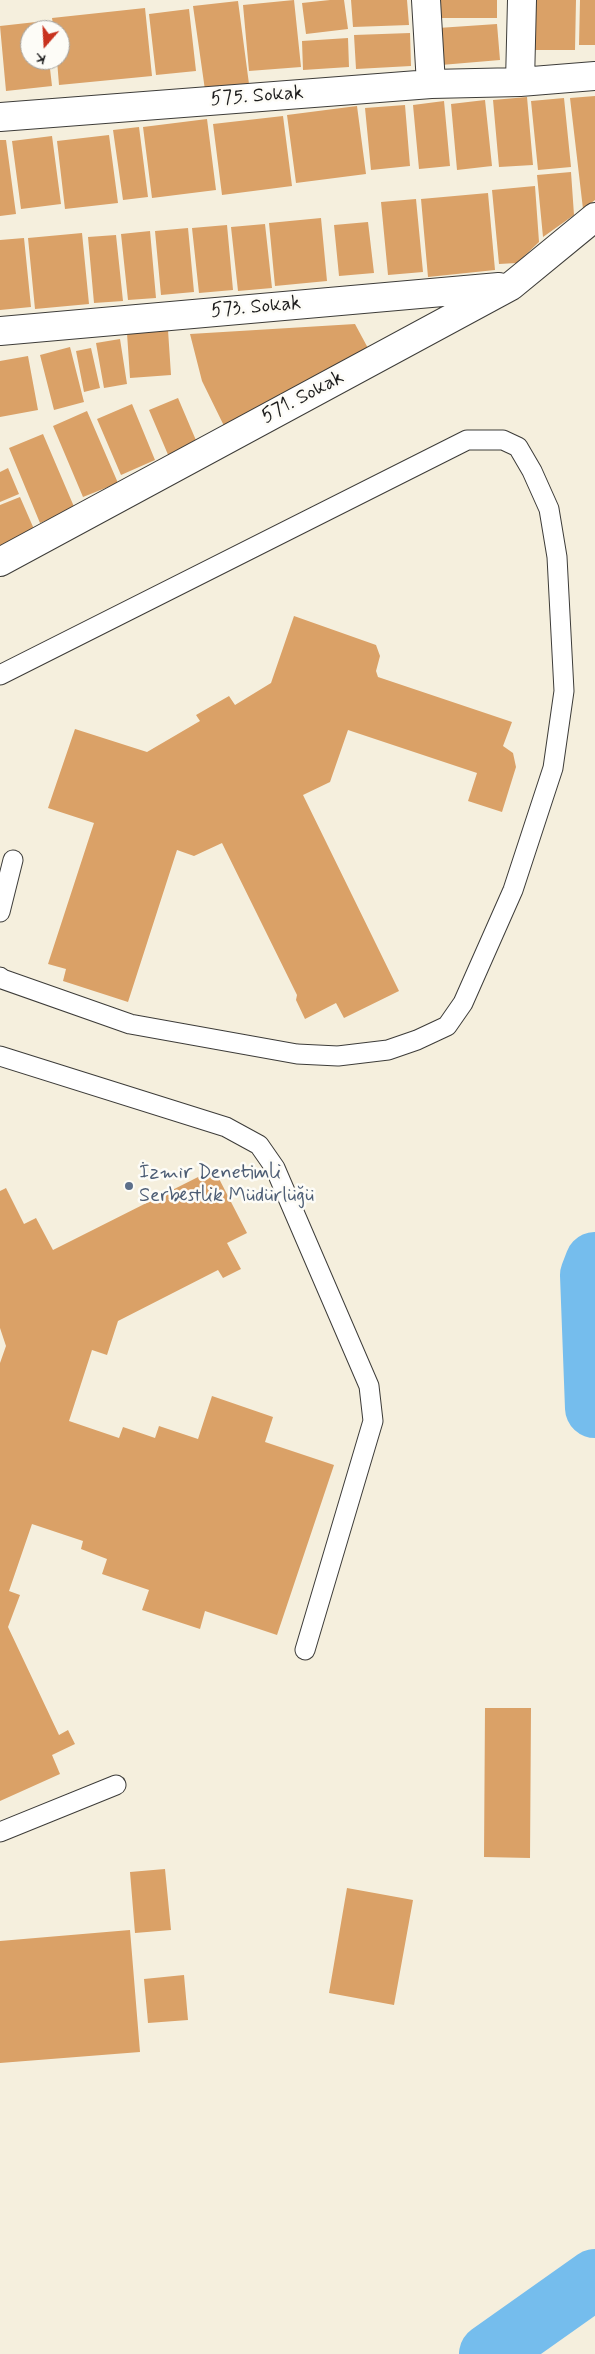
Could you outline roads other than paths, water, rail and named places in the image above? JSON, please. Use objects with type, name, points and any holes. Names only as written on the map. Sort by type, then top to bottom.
[{"type":"street","points":[[426,0],[430,84]]},
{"type":"street","points":[[520,82],[522,0]]},
{"type":"street","name":"575. Sokak","points":[[0,117],[430,84],[520,82],[595,76]]},
{"type":"street","name":"571. Sokak","points":[[0,562],[511,286],[595,217]]},
{"type":"street","name":"573. Sokak","points":[[0,331],[511,286]]},
{"type":"lane","points":[[0,675],[467,440],[503,440],[518,447],[532,471],[549,509],[557,557],[564,666],[564,691],[553,768],[513,890],[464,1003],[447,1026],[417,1040],[388,1050],[338,1056],[297,1054],[130,1024],[0,977]]},
{"type":"lane","points":[[0,912],[13,860]]},
{"type":"lane","points":[[0,1056],[226,1127],[259,1145],[275,1168],[369,1386],[373,1421],[305,1650]]},
{"type":"lane","points":[[0,1832],[116,1785]]},
{"type":"waterway","points":[[595,1262],[590,1275],[595,1408]]},
{"type":"waterway","points":[[489,2354],[595,2279]]},
{"type":"place","name":"İzmir Denetimli Serbestlik Müdürlüğü","points":[[129,1186]]}]
